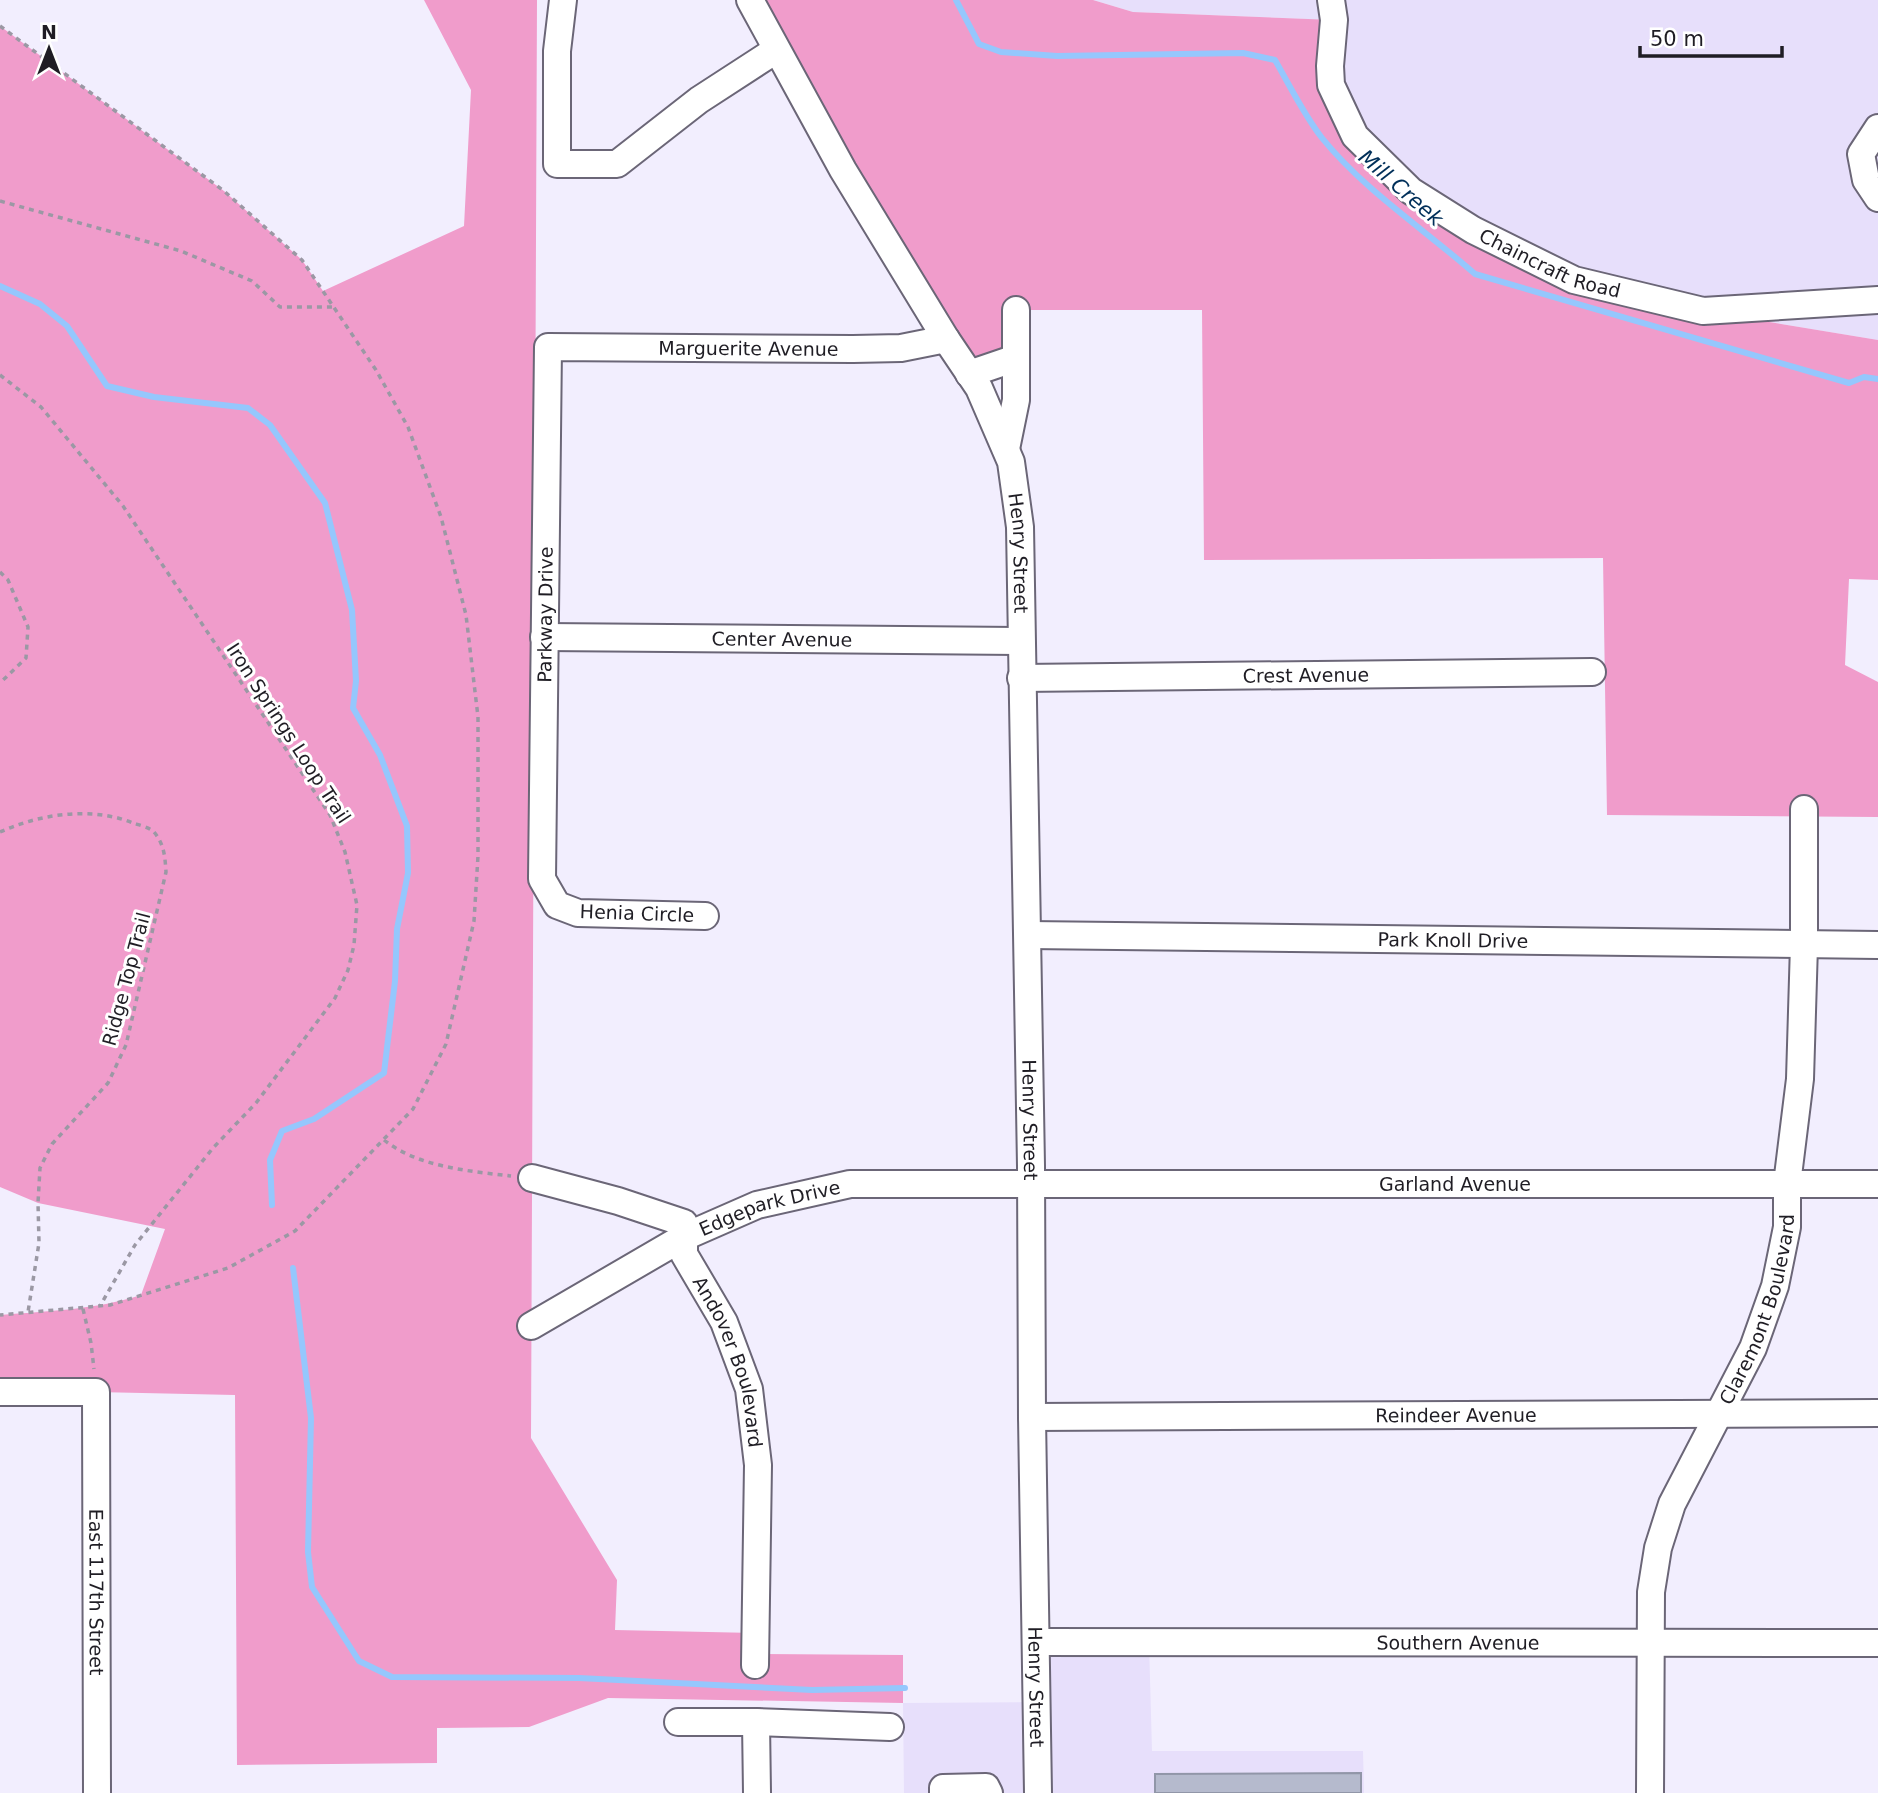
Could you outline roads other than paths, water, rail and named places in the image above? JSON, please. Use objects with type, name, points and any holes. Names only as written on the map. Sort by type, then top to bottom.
[{"type":"street","points":[[562,0],[557,51],[557,164],[617,164],[699,100],[776,50]]},
{"type":"street","name":"Henry Street","points":[[750,0],[843,170],[979,388],[1012,462],[1020,527],[1028,935],[1038,1793]]},
{"type":"street","name":"Chaincraft Road","points":[[1331,0],[1334,20],[1331,85],[1355,136],[1411,191],[1473,230],[1574,280],[1703,311],[1878,300]]},
{"type":"street","points":[[1878,128],[1861,154],[1866,180],[1878,198]]},
{"type":"street","name":"Henry Street","points":[[1006,449],[1016,400],[1016,310]]},
{"type":"street","name":"Marguerite Avenue","points":[[548,347],[853,349],[901,348],[946,339]]},
{"type":"street","name":"Parkway Drive","points":[[542,879],[548,347]]},
{"type":"street","points":[[969,374],[1016,358]]},
{"type":"street","name":"Center Avenue","points":[[544,637],[1021,641]]},
{"type":"street","name":"Crest Avenue","points":[[1021,678],[1592,672]]},
{"type":"street","name":"Claremont Boulevard","points":[[1650,1793],[1651,1591],[1658,1548],[1672,1504],[1753,1348],[1775,1286],[1787,1227],[1787,1184],[1800,1079],[1804,809]]},
{"type":"street","name":"Henia Circle","points":[[542,879],[557,905],[579,913],[705,916]]},
{"type":"street","name":"Park Knoll Drive","points":[[1028,935],[1878,945]]},
{"type":"street","name":"Andover Boulevard","points":[[532,1178],[618,1200],[684,1223],[684,1254],[724,1322],[749,1389],[758,1465],[755,1665]]},
{"type":"street","name":"Edgepark Drive","points":[[531,1326],[684,1237],[757,1205],[850,1184],[1032,1184]]},
{"type":"street","name":"Garland Avenue","points":[[1032,1184],[1878,1184]]},
{"type":"street","name":"East 117th Street","points":[[0,1392],[96,1392],[97,1793]]},
{"type":"street","name":"Reindeer Avenue","points":[[1032,1417],[1878,1413]]},
{"type":"street","name":"Southern Avenue","points":[[1036,1642],[1878,1643]]},
{"type":"street","points":[[678,1722],[890,1727]]},
{"type":"street","points":[[757,1722],[757,1793]]},
{"type":"street","points":[[943,1793],[943,1788],[986,1787],[989,1793]]},
{"type":"waterway","name":"Mill Creek","points":[[956,0],[979,44],[1001,52],[1057,56],[1243,53],[1275,60],[1309,120],[1339,157],[1376,192],[1475,274],[1849,383],[1864,377],[1878,379]]},
{"type":"waterway","points":[[0,286],[40,304],[67,326],[107,386],[154,397],[248,408],[270,425],[325,503],[352,610],[356,681],[353,708],[380,755],[407,826],[408,873],[397,929],[395,981],[384,1073],[314,1119],[282,1131],[270,1160],[272,1205]]},
{"type":"waterway","points":[[293,1268],[311,1418],[308,1552],[312,1587],[359,1661],[392,1677],[579,1678],[812,1690],[905,1688]]}]
